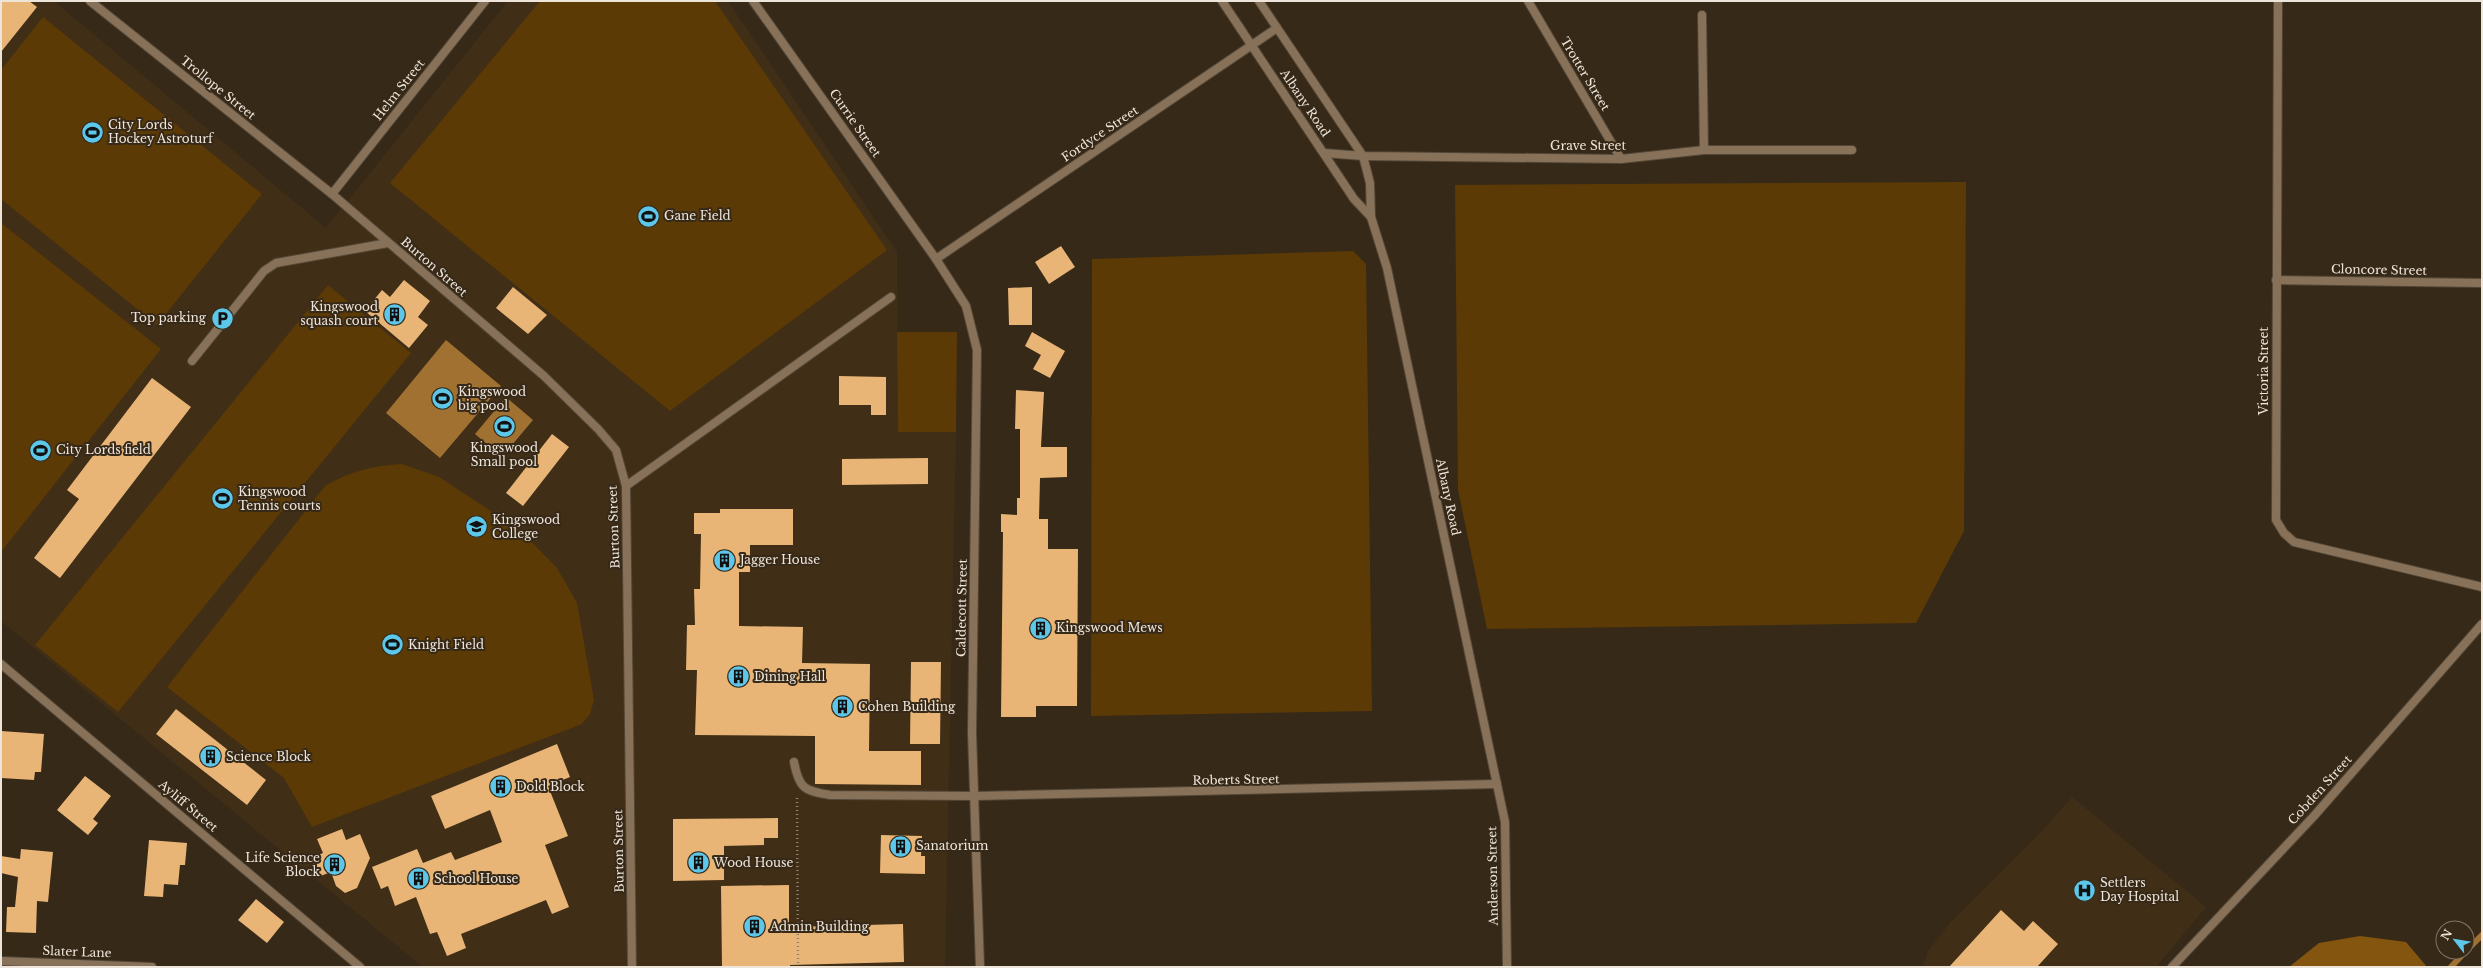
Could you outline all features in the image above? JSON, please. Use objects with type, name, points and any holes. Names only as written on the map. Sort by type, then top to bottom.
[{"type":"street","name":"Trollope Street","points":[[90,1],[332,194]]},
{"type":"street","name":"Helm Street","points":[[332,194],[485,1]]},
{"type":"street","name":"Currie Street","points":[[753,1],[936,259]]},
{"type":"street","name":"Albany Road","points":[[1222,1],[1354,199],[1371,217]]},
{"type":"street","name":"Albany Road","points":[[1259,1],[1363,156],[1370,183],[1371,217],[1387,268],[1497,784]]},
{"type":"street","name":"Trotter Street","points":[[1528,1],[1621,159]]},
{"type":"street","name":"Victoria Street","points":[[2278,1],[2276,520],[2284,533],[2294,542],[2482,587]]},
{"type":"street","points":[[1702,15],[1704,150]]},
{"type":"street","name":"Fordyce Street","points":[[936,259],[1277,28]]},
{"type":"street","name":"Grave Street","points":[[1324,153],[1363,156],[1621,159],[1704,150],[1852,150]]},
{"type":"street","name":"Burton Street","points":[[332,194],[544,376],[598,429],[616,450],[626,486],[632,966]]},
{"type":"street","points":[[192,361],[264,270],[276,263],[388,243]]},
{"type":"street","name":"Caldecott Street","points":[[936,259],[966,306],[977,350],[972,733],[976,796],[980,967]]},
{"type":"street","name":"Cloncore Street","points":[[2276,280],[2482,284]]},
{"type":"street","points":[[626,486],[891,298]]},
{"type":"street","name":"Cobden Street","points":[[2172,967],[2314,816],[2482,624]]},
{"type":"street","name":"Ayliff Street","points":[[1,664],[360,967]]},
{"type":"street","points":[[794,762],[797,780]]},
{"type":"street","name":"Roberts Street","points":[[797,780],[810,792],[830,795],[976,796],[1497,784]]},
{"type":"street","name":"Anderson Street","points":[[1497,784],[1505,822],[1507,967]]},
{"type":"street","name":"Slater Lane","points":[[1,961],[152,967]]},
{"type":"path","points":[[797,780],[798,967]]},
{"type":"shaded area","name":"Kingswood College","points":[[1,1],[54,1],[326,228],[508,1],[728,1],[897,252],[898,431],[956,432],[945,967],[423,967],[1,621]]},
{"type":"shaded area","name":"Gane Field","points":[[540,1],[715,1],[887,250],[670,411],[390,183]]},
{"type":"shaded area","name":"City Lords Hockey Astroturf","points":[[43,17],[262,194],[157,325],[1,199],[1,70]]},
{"type":"shaded area","points":[[1966,182],[1964,531],[1916,623],[1487,629],[1458,490],[1455,185]]},
{"type":"shaded area","name":"City Lords field","points":[[1,223],[161,349],[1,552]]},
{"type":"shaded area","points":[[1353,251],[1366,264],[1372,711],[1091,716],[1092,259]]},
{"type":"shaded area","name":"Kingswood Tennis courts","points":[[328,285],[411,353],[118,712],[35,645]]},
{"type":"shaded area","points":[[897,332],[957,332],[956,432],[898,432]]},
{"type":"shaded area","name":"Kingswood big pool","points":[[446,340],[501,386],[440,458],[386,413]]},
{"type":"shaded area","name":"Kingswood Small pool","points":[[506,397],[533,420],[502,457],[475,434]]},
{"type":"shaded area","name":"Knight Field","points":[[402,464],[439,477],[520,530],[557,568],[577,603],[594,700],[590,714],[582,724],[312,827],[284,778],[167,687],[325,486],[352,473],[362,470]]},
{"type":"shaded area","name":"Settlers Day Hospital","points":[[2072,797],[2206,907],[2156,967],[1923,967],[1928,951],[1950,923],[2042,831]]},
{"type":"shaded area","points":[[2360,936],[2406,942],[2427,967],[2289,967],[2319,943]]},
{"type":"building","points":[[1,1],[29,1],[37,7],[1,52]]},
{"type":"building","points":[[1061,246],[1075,267],[1049,284],[1035,262]]},
{"type":"building","name":"Kingswood squash court","points":[[404,280],[430,301],[418,317],[428,325],[409,348],[365,311],[382,290],[390,297]]},
{"type":"building","points":[[513,287],[547,315],[528,334],[496,308]]},
{"type":"building","points":[[1032,287],[1032,325],[1009,325],[1008,288]]},
{"type":"building","points":[[1032,332],[1065,351],[1050,378],[1033,369],[1041,355],[1025,346]]},
{"type":"building","points":[[839,376],[886,377],[886,415],[871,415],[871,405],[839,405]]},
{"type":"building","points":[[152,378],[191,407],[60,578],[34,558],[79,499],[67,490]]},
{"type":"building","name":"Kingswood Mews","points":[[1016,390],[1044,392],[1041,447],[1067,447],[1067,477],[1040,478],[1039,519],[1048,519],[1048,549],[1078,549],[1077,706],[1036,706],[1036,717],[1001,717],[1003,532],[1001,532],[1001,514],[1017,515],[1017,498],[1020,498],[1020,429],[1015,429]]},
{"type":"building","points":[[552,434],[569,447],[523,506],[506,493]]},
{"type":"building","points":[[928,458],[928,484],[842,485],[842,459]]},
{"type":"building","points":[[720,509],[793,509],[793,545],[750,545],[750,572],[739,572],[739,626],[803,627],[802,663],[870,664],[869,751],[921,751],[921,785],[815,784],[815,736],[695,735],[697,670],[686,670],[687,625],[695,625],[694,589],[700,589],[701,534],[694,534],[694,513],[720,513]]},
{"type":"building","points":[[911,662],[941,662],[940,744],[910,744]]},
{"type":"building","name":"Science Block","points":[[176,709],[266,780],[247,805],[156,734]]},
{"type":"building","points":[[1,731],[44,734],[41,772],[35,772],[34,780],[1,778]]},
{"type":"building","points":[[557,744],[570,777],[548,786],[568,836],[545,845],[569,907],[552,914],[546,900],[461,934],[466,948],[447,956],[437,932],[430,934],[416,897],[395,906],[388,886],[381,889],[372,867],[417,849],[423,863],[451,852],[455,860],[502,842],[490,810],[445,829],[431,796]]},
{"type":"building","points":[[85,776],[111,796],[93,819],[98,823],[88,835],[57,810]]},
{"type":"building","name":"Wood House","points":[[778,818],[778,838],[764,838],[764,845],[724,846],[724,880],[673,881],[673,819]]},
{"type":"building","name":"Life Science Block","points":[[342,829],[346,840],[360,834],[370,858],[357,888],[345,893],[336,886],[331,872],[318,877],[311,858],[323,853],[317,839]]},
{"type":"building","name":"Sanatorium","points":[[881,835],[922,836],[921,856],[925,856],[925,874],[880,873]]},
{"type":"building","points":[[149,840],[187,843],[185,865],[180,865],[178,885],[164,884],[163,897],[144,896]]},
{"type":"building","points":[[21,849],[53,852],[48,902],[37,901],[36,933],[6,932],[7,907],[15,907],[18,877],[1,873],[1,856],[20,859]]},
{"type":"building","points":[[789,885],[789,927],[903,924],[904,962],[790,965],[790,967],[722,967],[721,886]]},
{"type":"building","points":[[256,899],[284,922],[267,943],[238,920]]},
{"type":"building","points":[[2001,910],[2024,931],[2033,921],[2058,944],[2037,967],[1949,967]]},
{"type":"waterway","points":[[2475,942],[2482,935]]},
{"type":"waterway","points":[[2451,967],[2458,960]]},
{"type":"place","name":"City Lords Hockey Astroturf","points":[[93,132]]},
{"type":"place","name":"Gane Field","points":[[648,216]]},
{"type":"place","name":"Kingswood squash court","points":[[394,314]]},
{"type":"place","name":"Top parking","points":[[222,318]]},
{"type":"place","name":"Kingswood big pool","points":[[443,399]]},
{"type":"place","name":"Kingswood Small pool","points":[[504,427]]},
{"type":"place","name":"City Lords field","points":[[41,450]]},
{"type":"place","name":"Kingswood Tennis courts","points":[[223,499]]},
{"type":"place","name":"Kingswood College","points":[[477,527]]},
{"type":"place","name":"Jagger House","points":[[725,560]]},
{"type":"place","name":"Kingswood Mews","points":[[1040,628]]},
{"type":"place","name":"Knight Field","points":[[392,645]]},
{"type":"place","name":"Dining Hall","points":[[738,677]]},
{"type":"place","name":"Cohen Building","points":[[842,707]]},
{"type":"place","name":"Science Block","points":[[211,757]]},
{"type":"place","name":"Dold Block","points":[[501,787]]},
{"type":"place","name":"Sanatorium","points":[[901,846]]},
{"type":"place","name":"Wood House","points":[[698,863]]},
{"type":"place","name":"Life Science Block","points":[[335,865]]},
{"type":"place","name":"School House","points":[[419,879]]},
{"type":"place","name":"Settlers Day Hospital","points":[[2084,890]]},
{"type":"place","name":"Admin Building","points":[[755,927]]}]
